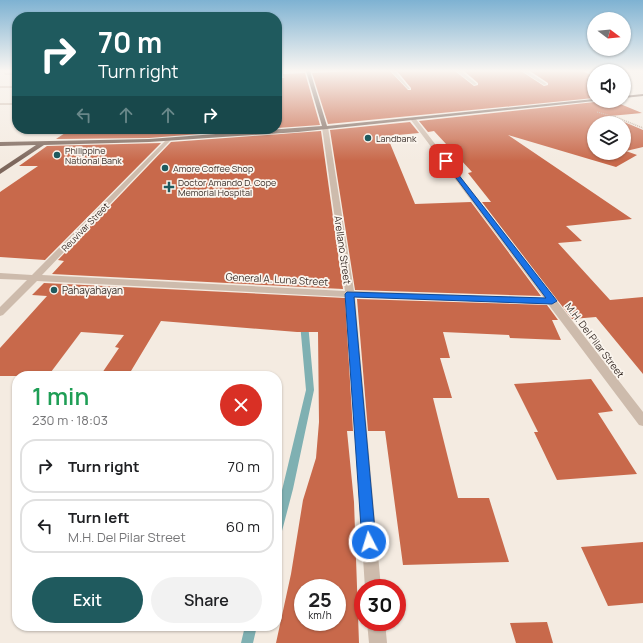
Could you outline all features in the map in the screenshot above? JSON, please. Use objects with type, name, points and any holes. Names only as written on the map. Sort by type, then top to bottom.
[{"type":"main road","points":[[317,101],[325,127]]},
{"type":"main road","points":[[282,130],[413,119],[583,101]]},
{"type":"main road","points":[[0,144],[168,140],[249,134]]},
{"type":"main road","points":[[0,172],[42,144]]},
{"type":"street","points":[[0,104],[12,104]]},
{"type":"street","name":"M.H. Del Pilar Street","points":[[413,119],[643,421]]},
{"type":"street","name":"Arellano Street","points":[[325,127],[350,294],[372,579]]},
{"type":"street","name":"Reuvivar Street","points":[[0,313],[168,140]]},
{"type":"street","name":"General A. Luna Street","points":[[0,276],[350,294],[552,301]]},
{"type":"street","points":[[377,631],[378,643]]},
{"type":"path","points":[[572,102],[604,115],[614,116],[643,128]]},
{"type":"building","points":[[282,101],[313,101],[320,125],[282,128]]},
{"type":"building","points":[[321,101],[563,101],[328,124]]},
{"type":"building","points":[[587,103],[587,108],[630,108],[642,113],[610,116],[587,116],[587,158],[508,135],[632,219],[566,226],[582,241],[558,243],[610,300],[643,297],[643,374],[596,317],[572,319],[482,202],[491,202],[468,173],[472,172],[434,131],[428,132],[419,121]]},
{"type":"building","points":[[410,122],[419,133],[387,136],[415,204],[471,202],[541,296],[355,290],[330,130]]},
{"type":"building","points":[[631,125],[643,130],[643,147],[631,150]]},
{"type":"building","points":[[321,131],[343,289],[52,274],[64,261],[58,260],[171,142]]},
{"type":"building","points":[[64,134],[199,134],[149,138],[56,139]]},
{"type":"building","points":[[161,143],[45,260],[0,257],[0,192],[38,166],[19,166],[47,146]]},
{"type":"building","points":[[631,153],[637,155],[631,158]]},
{"type":"building","points":[[592,160],[628,160],[616,167]]},
{"type":"building","points":[[44,283],[345,298],[353,431],[347,431],[354,502],[357,579],[354,579],[354,631],[359,631],[359,643],[276,643],[279,631],[282,631],[282,615],[291,574],[303,500],[316,458],[319,422],[318,332],[297,332],[161,321],[131,371],[103,371],[119,348],[115,347],[124,335],[81,332],[52,371],[12,371],[12,376],[0,376],[0,348],[47,296],[32,295]]},
{"type":"building","points":[[357,299],[547,305],[558,320],[552,320],[561,340],[510,338],[509,335],[443,332],[450,358],[440,358],[452,398],[433,398],[458,498],[489,498],[509,562],[403,565],[385,431],[368,431]]},
{"type":"building","points":[[591,379],[613,411],[598,413],[637,474],[557,480],[534,432],[538,432],[514,384]]},
{"type":"building","points":[[643,542],[643,603],[608,606],[581,547]]},
{"type":"building","points":[[547,622],[553,643],[516,643],[510,623]]},
{"type":"waterway","points":[[282,512],[310,390],[304,323]]},
{"type":"waterway","points":[[247,643],[250,631]]},
{"type":"place","name":"Landbank","points":[[368,138]]},
{"type":"place","name":"Philippine National Bank","points":[[57,155]]},
{"type":"place","name":"Amore Coffee Shop","points":[[165,168]]},
{"type":"place","name":"Doctor Amando D. Cope Memorial Hospital","points":[[169,187]]},
{"type":"place","name":"Pahayahayan","points":[[54,290]]},
{"type":"route","points":[[369,542],[350,294],[552,301],[446,161]]}]
